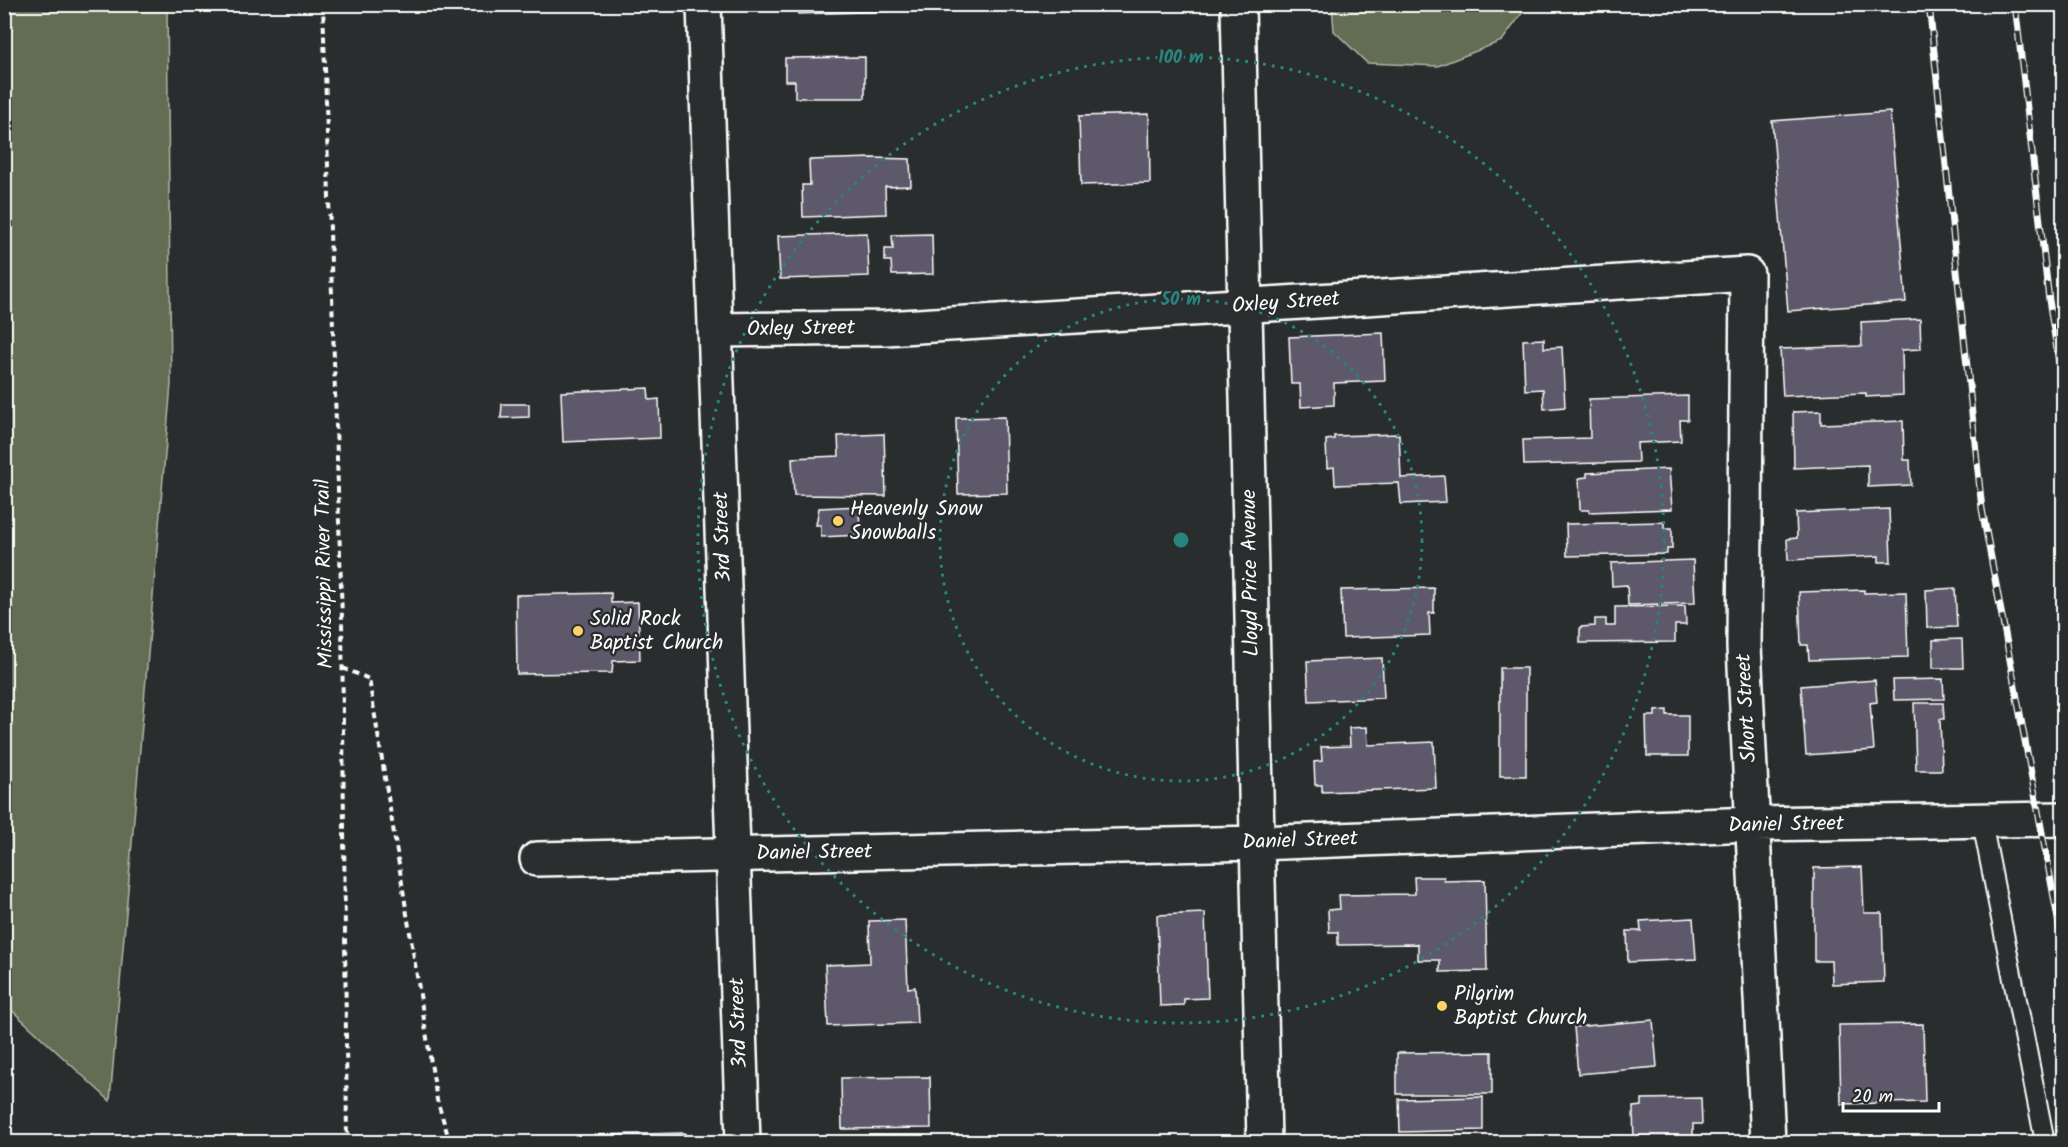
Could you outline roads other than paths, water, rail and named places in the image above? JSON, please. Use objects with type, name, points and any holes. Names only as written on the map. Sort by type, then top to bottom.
[{"type":"street","name":"3rd Street","points":[[704,4],[717,330],[743,1143]]},
{"type":"street","name":"Lloyd Price Avenue","points":[[1238,4],[1264,1143]]},
{"type":"street","name":"Oxley Street","points":[[717,330],[886,328],[1747,274]]},
{"type":"street","name":"Short Street","points":[[1747,274],[1744,646],[1768,1143]]},
{"type":"street","name":"Daniel Street","points":[[537,860],[1257,843],[1752,824],[2064,819]]},
{"type":"lane","points":[[1982,822],[2045,1143]]},
{"type":"railway","points":[[1929,4],[1982,509],[2064,951]]},
{"type":"railway","points":[[2015,4],[2049,300],[2064,393]]},
{"type":"place","name":"Heavenly Snow Snowballs","points":[[838,521]]},
{"type":"place","name":"Solid Rock Baptist Church","points":[[578,631]]},
{"type":"place","name":"Pilgrim Baptist Church","points":[[1442,1006]]}]
